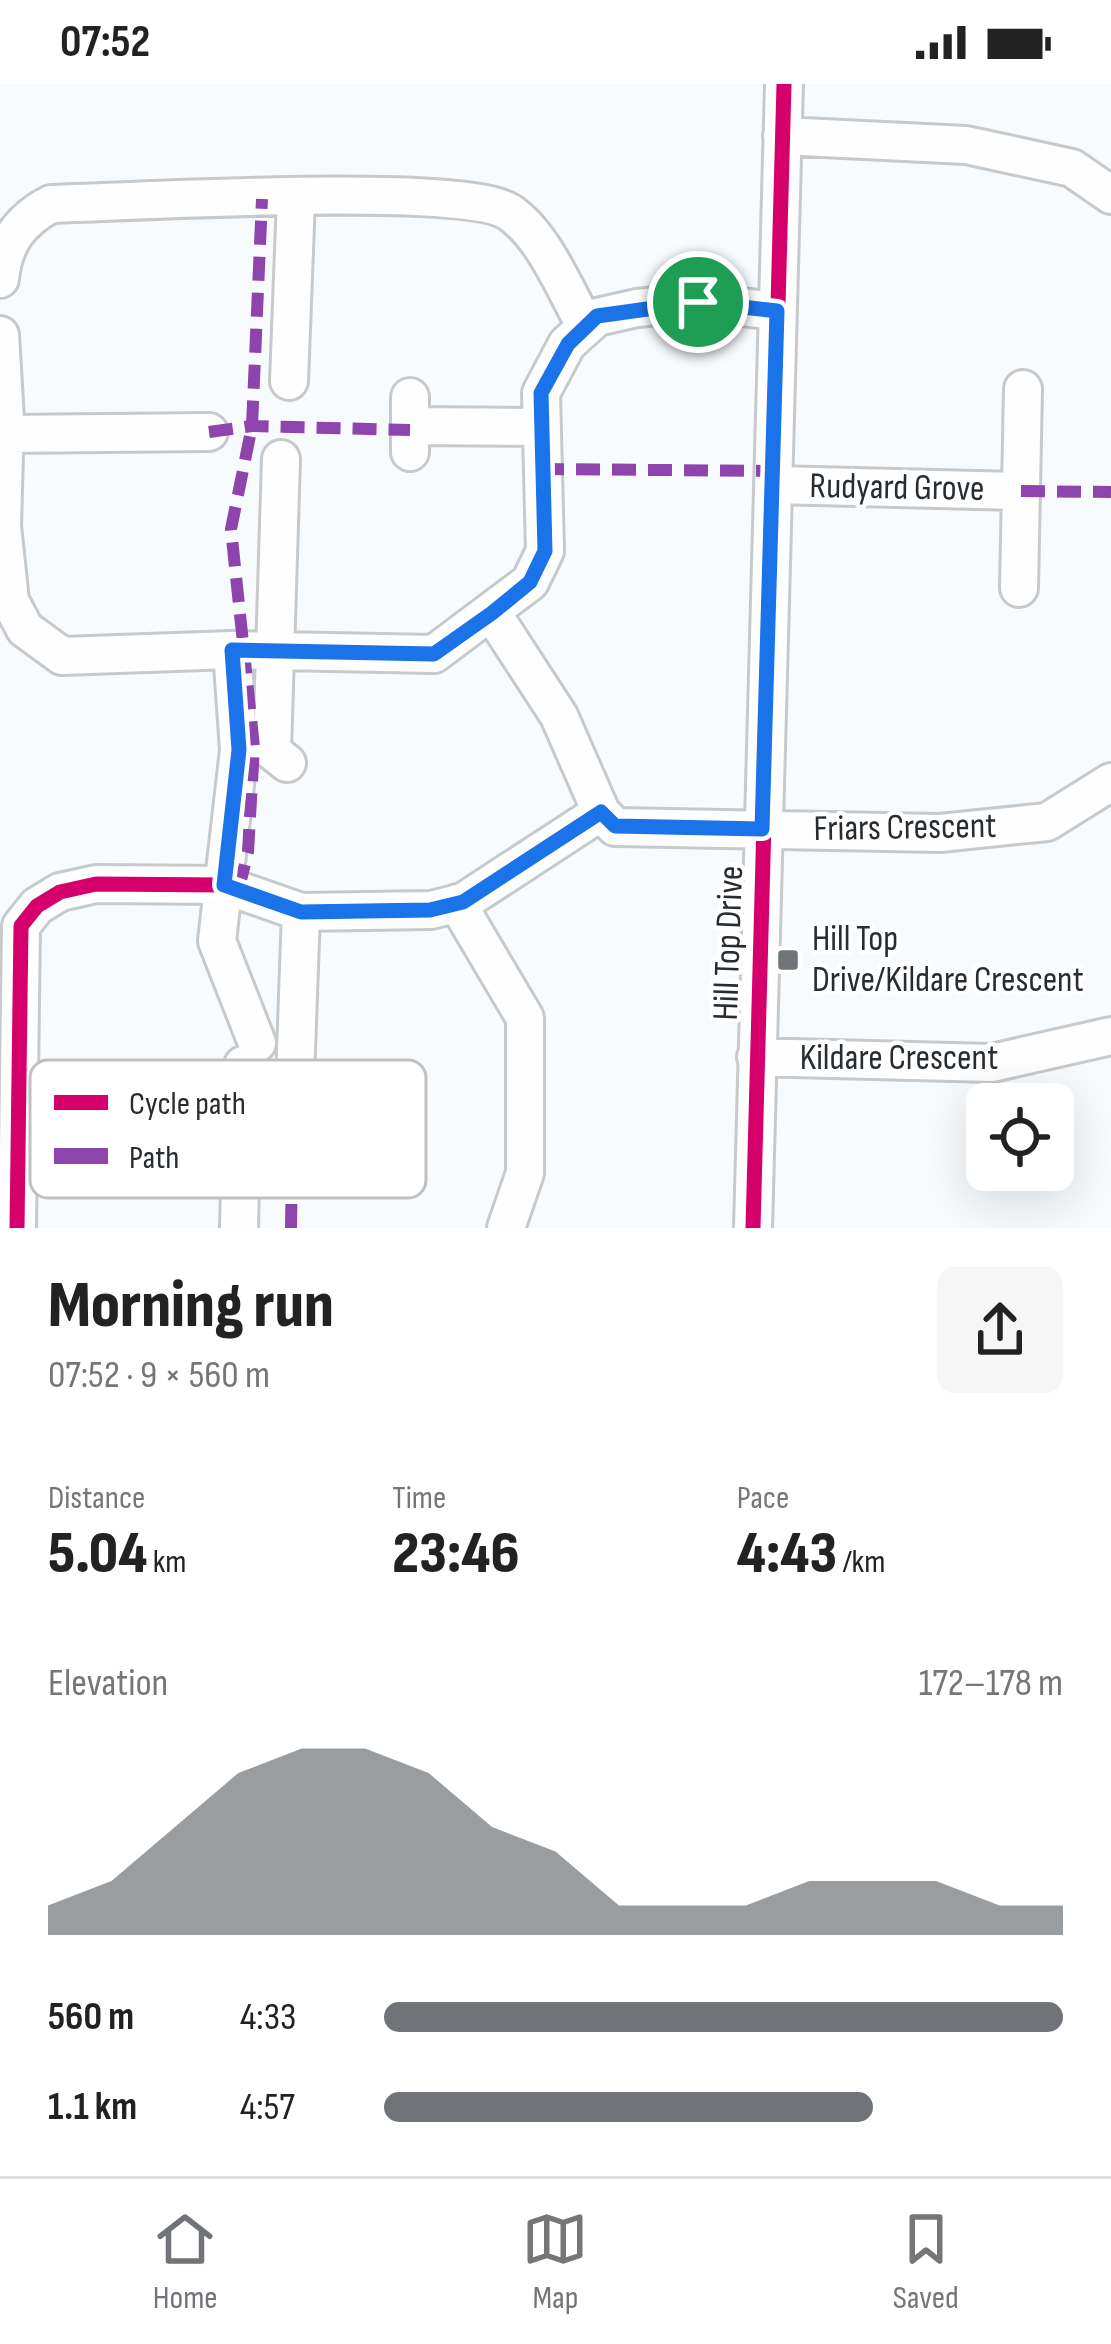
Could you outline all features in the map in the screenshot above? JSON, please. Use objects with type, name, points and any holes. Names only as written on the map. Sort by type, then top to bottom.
[{"type":"street","name":"Hill Top Drive","points":[[753,1228],[784,84]]},
{"type":"street","points":[[782,136],[966,145],[1072,168],[1111,195]]},
{"type":"street","points":[[0,279],[13,235],[28,215],[51,204],[296,199],[484,202],[507,210],[536,243],[586,326]]},
{"type":"street","points":[[289,381],[296,199]]},
{"type":"street","points":[[0,335],[2,526],[10,601],[40,645],[62,656],[107,658],[232,650],[434,654],[530,582],[545,551],[541,393],[568,344],[586,326],[597,316],[698,302],[777,311]]},
{"type":"street","points":[[1019,588],[1023,389]]},
{"type":"street","points":[[410,425],[540,427]]},
{"type":"street","points":[[4,434],[209,432]]},
{"type":"street","points":[[281,459],[272,751],[287,763]]},
{"type":"street","name":"Rudyard Grove","points":[[774,485],[1021,491]]},
{"type":"street","points":[[17,1228],[21,926],[37,906],[60,892],[96,884],[224,885],[301,912],[430,910],[457,903],[608,819],[559,716],[492,613]]},
{"type":"street","points":[[232,650],[239,750],[217,941],[250,1060]]},
{"type":"street","name":"Friars Crescent","points":[[608,819],[940,833],[1047,823],[1111,782]]},
{"type":"street","points":[[457,903],[525,1018],[524,1173],[506,1228]]},
{"type":"street","points":[[295,1060],[301,912]]},
{"type":"street","name":"Kildare Crescent","points":[[756,1057],[992,1063],[1111,1036]]},
{"type":"street","points":[[239,1228],[241,1198]]},
{"type":"marked path","points":[[239,888],[248,852],[254,747],[231,529],[252,426],[262,199]]},
{"type":"marked path","points":[[209,432],[252,426],[410,430]]},
{"type":"marked path","points":[[540,469],[775,471]]},
{"type":"marked path","points":[[1021,491],[1111,492]]},
{"type":"marked path","points":[[291,1198],[291,1228]]},
{"type":"cycle path","points":[[753,1228],[784,84]]},
{"type":"cycle path","points":[[17,1228],[21,926],[37,906],[60,892],[96,884],[224,885],[301,912],[431,910],[463,902],[601,812]]},
{"type":"place","name":"Hill Top Drive/Kildare Crescent","points":[[788,960]]},
{"type":"route","points":[[698,302],[777,311],[762,829],[615,826],[601,812],[463,902],[430,910],[301,912],[224,885],[239,750],[232,650],[434,654],[492,613],[530,582],[545,551],[541,393],[568,344],[597,316],[698,302]]}]
